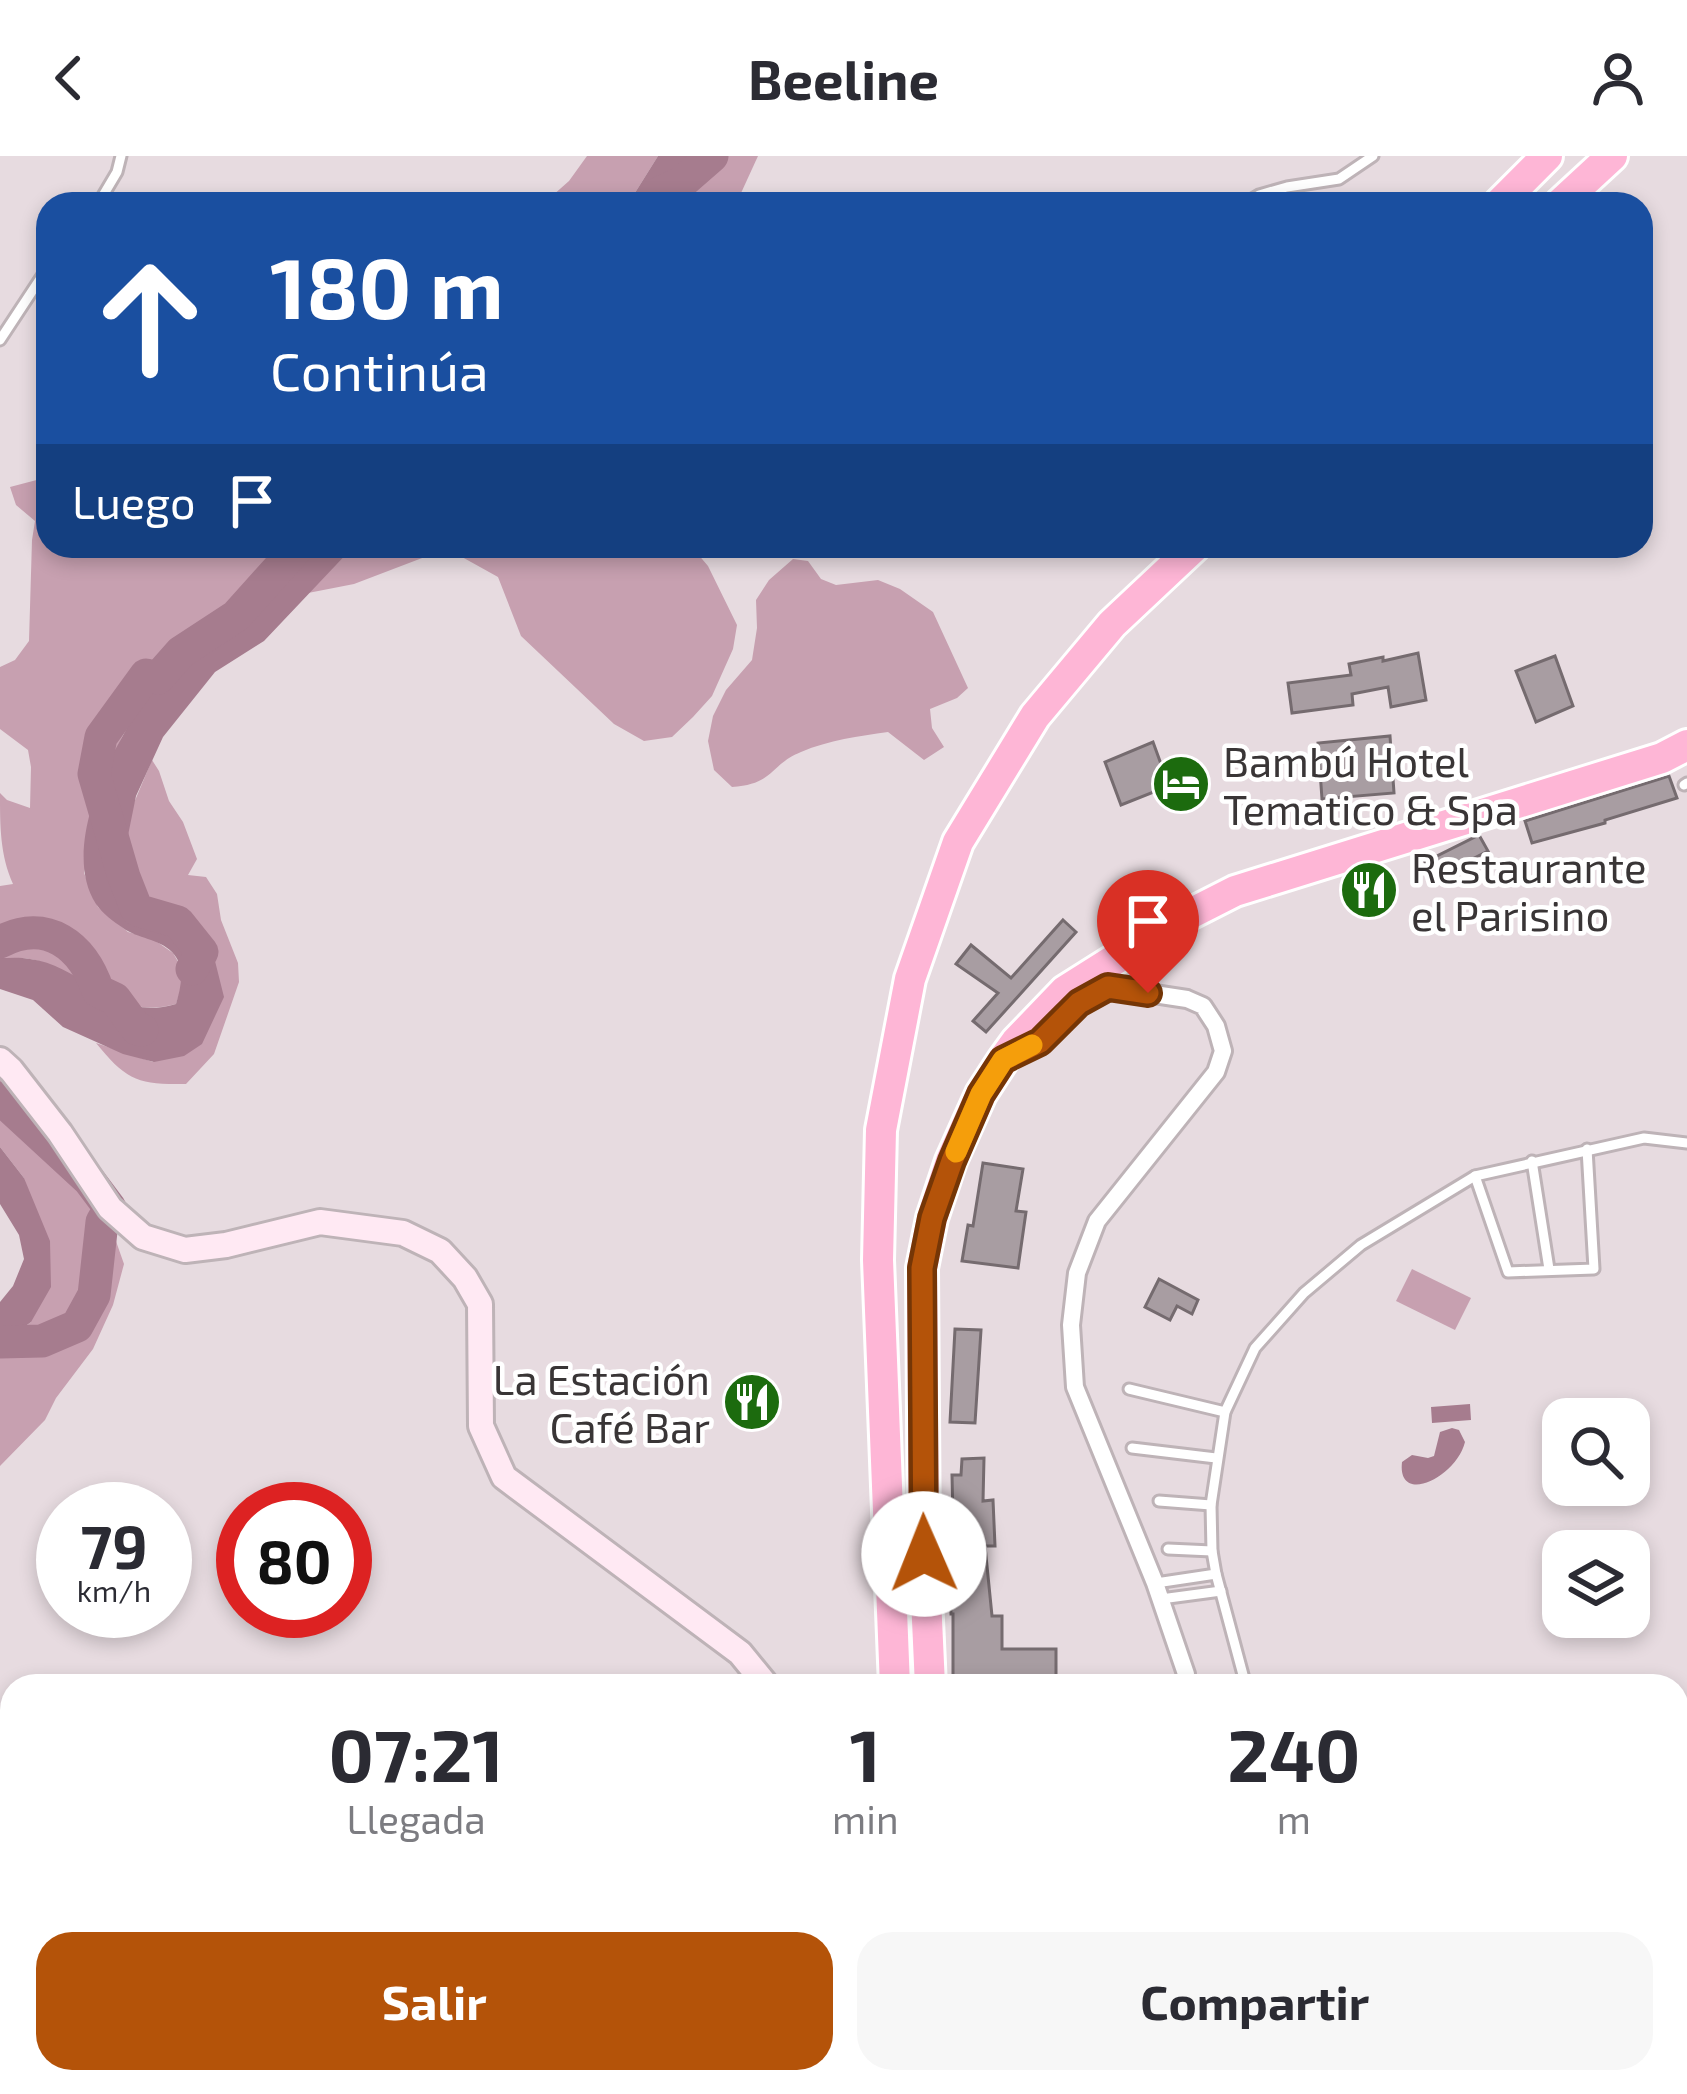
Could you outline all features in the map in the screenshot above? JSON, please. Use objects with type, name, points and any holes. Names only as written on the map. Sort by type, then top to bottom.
[{"type":"highway","points":[[1511,192],[1547,156]]},
{"type":"highway","points":[[1573,192],[1612,156]]},
{"type":"highway","points":[[895,1674],[878,1260],[881,1130],[910,979],[958,842],[1035,716],[1112,624],[1182,558]]},
{"type":"highway","points":[[929,1674],[922,1268],[932,1218],[952,1161],[981,1094],[1003,1060],[1065,991],[1175,921],[1234,891],[1662,758],[1687,745]]},
{"type":"street","points":[[1003,1060],[1040,1042],[1079,1003],[1108,987],[1187,999],[1203,1006],[1216,1026],[1223,1051],[1216,1072],[1097,1221],[1077,1273],[1071,1325],[1075,1387],[1158,1591],[1186,1674]]},
{"type":"street","points":[[0,1060],[60,1133],[110,1208],[143,1237],[185,1250],[320,1222],[403,1233],[440,1251],[465,1278],[480,1304],[481,1426],[504,1477],[740,1653],[757,1674]]},
{"type":"lane","points":[[106,192],[121,156]]},
{"type":"lane","points":[[1270,192],[1339,179],[1373,156]]},
{"type":"lane","points":[[0,340],[36,285]]},
{"type":"lane","points":[[1243,1674],[1216,1574],[1211,1504],[1225,1412],[1256,1348],[1304,1293],[1361,1245],[1475,1175],[1644,1138],[1687,1142]]},
{"type":"lane","points":[[1475,1175],[1508,1272],[1594,1269],[1587,1149]]},
{"type":"lane","points":[[1532,1161],[1550,1269]]},
{"type":"lane","points":[[1129,1389],[1225,1412]]},
{"type":"lane","points":[[1132,1448],[1216,1458]]},
{"type":"lane","points":[[1160,1501],[1211,1504]]},
{"type":"lane","points":[[1168,1549],[1212,1551]]},
{"type":"lane","points":[[1158,1591],[1216,1574]]},
{"type":"lane","points":[[1158,1591],[1221,1591]]},
{"type":"shaded area","points":[[587,156],[658,156],[636,192],[557,192]]},
{"type":"shaded area","points":[[658,156],[702,156],[676,192],[636,192]]},
{"type":"shaded area","points":[[702,156],[758,156],[742,192],[676,192]]},
{"type":"shaded area","points":[[36,480],[36,558],[303,558],[290,574],[236,616],[181,652],[158,678],[105,772],[84,873],[98,907],[128,932],[153,939],[173,953],[182,986],[176,1004],[156,1007],[121,1002],[39,961],[0,958],[0,886],[13,884],[3,851],[0,793],[30,808],[31,767],[28,750],[0,729],[0,667],[15,660],[29,641],[35,521],[16,505],[10,487]]},
{"type":"shaded area","points":[[302,558],[343,558],[264,641],[215,672],[163,737],[136,796],[123,860],[136,910],[211,945],[224,997],[202,1044],[184,1056],[154,1062],[123,1054],[63,1027],[33,1000],[0,989],[0,958],[49,964],[134,1006],[176,1004],[181,977],[172,952],[129,932],[96,904],[84,865],[88,820],[112,756],[170,665]]},
{"type":"shaded area","points":[[342,558],[422,558],[354,584],[308,593]]},
{"type":"shaded area","points":[[464,558],[701,558],[737,625],[733,649],[712,696],[693,717],[672,737],[644,741],[614,724],[521,636],[498,577]]},
{"type":"shaded area","points":[[793,559],[808,561],[821,579],[836,585],[878,580],[933,612],[968,688],[930,709],[932,728],[944,747],[924,760],[888,732],[812,748],[746,785],[732,787],[714,770],[708,741],[713,716],[726,690],[752,660],[756,600],[769,580]]},
{"type":"shaded area","points":[[152,760],[197,859],[188,875],[206,877],[217,894],[221,920],[238,963],[239,982],[214,1054],[186,1084],[134,1078],[96,1043],[153,1062],[211,945],[137,910],[123,860],[131,810]]},
{"type":"shaded area","points":[[0,1060],[110,1208],[111,1227],[124,1264],[113,1305],[93,1349],[45,1420],[0,1466],[0,1345],[31,1322],[24,1178],[0,1147]]},
{"type":"shaded area","points":[[0,1147],[24,1178],[50,1241],[51,1287],[31,1322],[0,1345],[0,1302],[24,1259],[19,1235],[0,1204]]},
{"type":"shaded area","points":[[1412,1269],[1471,1298],[1455,1330],[1396,1301]]},
{"type":"shaded area","points":[[1470,1404],[1471,1420],[1432,1423],[1431,1407]]},
{"type":"shaded area","points":[[1459,1430],[1465,1442],[1460,1455],[1440,1476],[1428,1482],[1408,1482],[1402,1462],[1412,1455],[1434,1456],[1440,1432]]},
{"type":"building","points":[[1418,653],[1426,700],[1391,707],[1388,687],[1352,694],[1353,705],[1292,713],[1288,683],[1351,675],[1349,664]]},
{"type":"building","points":[[1555,656],[1573,706],[1536,722],[1516,671]]},
{"type":"building","points":[[1390,736],[1394,793],[1322,799],[1318,743]]},
{"type":"building","points":[[1153,742],[1169,786],[1121,805],[1105,762]]},
{"type":"building","points":[[1669,776],[1677,798],[1532,843],[1525,821]]},
{"type":"building","points":[[1479,835],[1488,851],[1433,879],[1425,862]]},
{"type":"building","points":[[1063,920],[1076,932],[986,1032],[973,1021],[998,993],[956,964],[971,945],[1011,978]]},
{"type":"building","points":[[983,1163],[1023,1169],[1016,1211],[1026,1212],[1018,1268],[962,1261]]},
{"type":"building","points":[[1159,1279],[1198,1300],[1192,1314],[1177,1306],[1170,1320],[1145,1307]]},
{"type":"building","points":[[955,1329],[981,1330],[975,1423],[950,1422]]},
{"type":"building","points":[[984,1458],[983,1501],[993,1500],[995,1546],[985,1546],[992,1616],[1002,1616],[1002,1649],[1056,1649],[1056,1674],[953,1674],[952,1475],[961,1475],[962,1459]]},
{"type":"waterway","points":[[661,192],[681,183],[712,156]]},
{"type":"waterway","points":[[192,969],[202,952],[178,922],[137,910],[124,877],[94,774],[101,737],[146,675],[158,678],[181,652],[236,616],[288,558]]},
{"type":"waterway","points":[[0,942],[33,933],[61,940],[83,961],[98,991],[115,999],[142,1030]]},
{"type":"waterway","points":[[0,1098],[89,1180],[110,1208],[102,1222],[94,1295],[77,1326],[42,1341],[0,1342]]},
{"type":"slow traffic","points":[[956,1152],[981,1094],[1003,1060],[1032,1045]]},
{"type":"place","name":"Bambú Hotel Tematico & Spa","points":[[1181,784]]},
{"type":"place","name":"Restaurante el Parisino","points":[[1369,890]]},
{"type":"place","name":"La Estación Café Bar","points":[[752,1402]]},
{"type":"route","points":[[924,1554],[922,1268],[932,1218],[952,1161],[981,1094],[1003,1060],[1040,1042],[1079,1003],[1108,987],[1148,993]]}]
